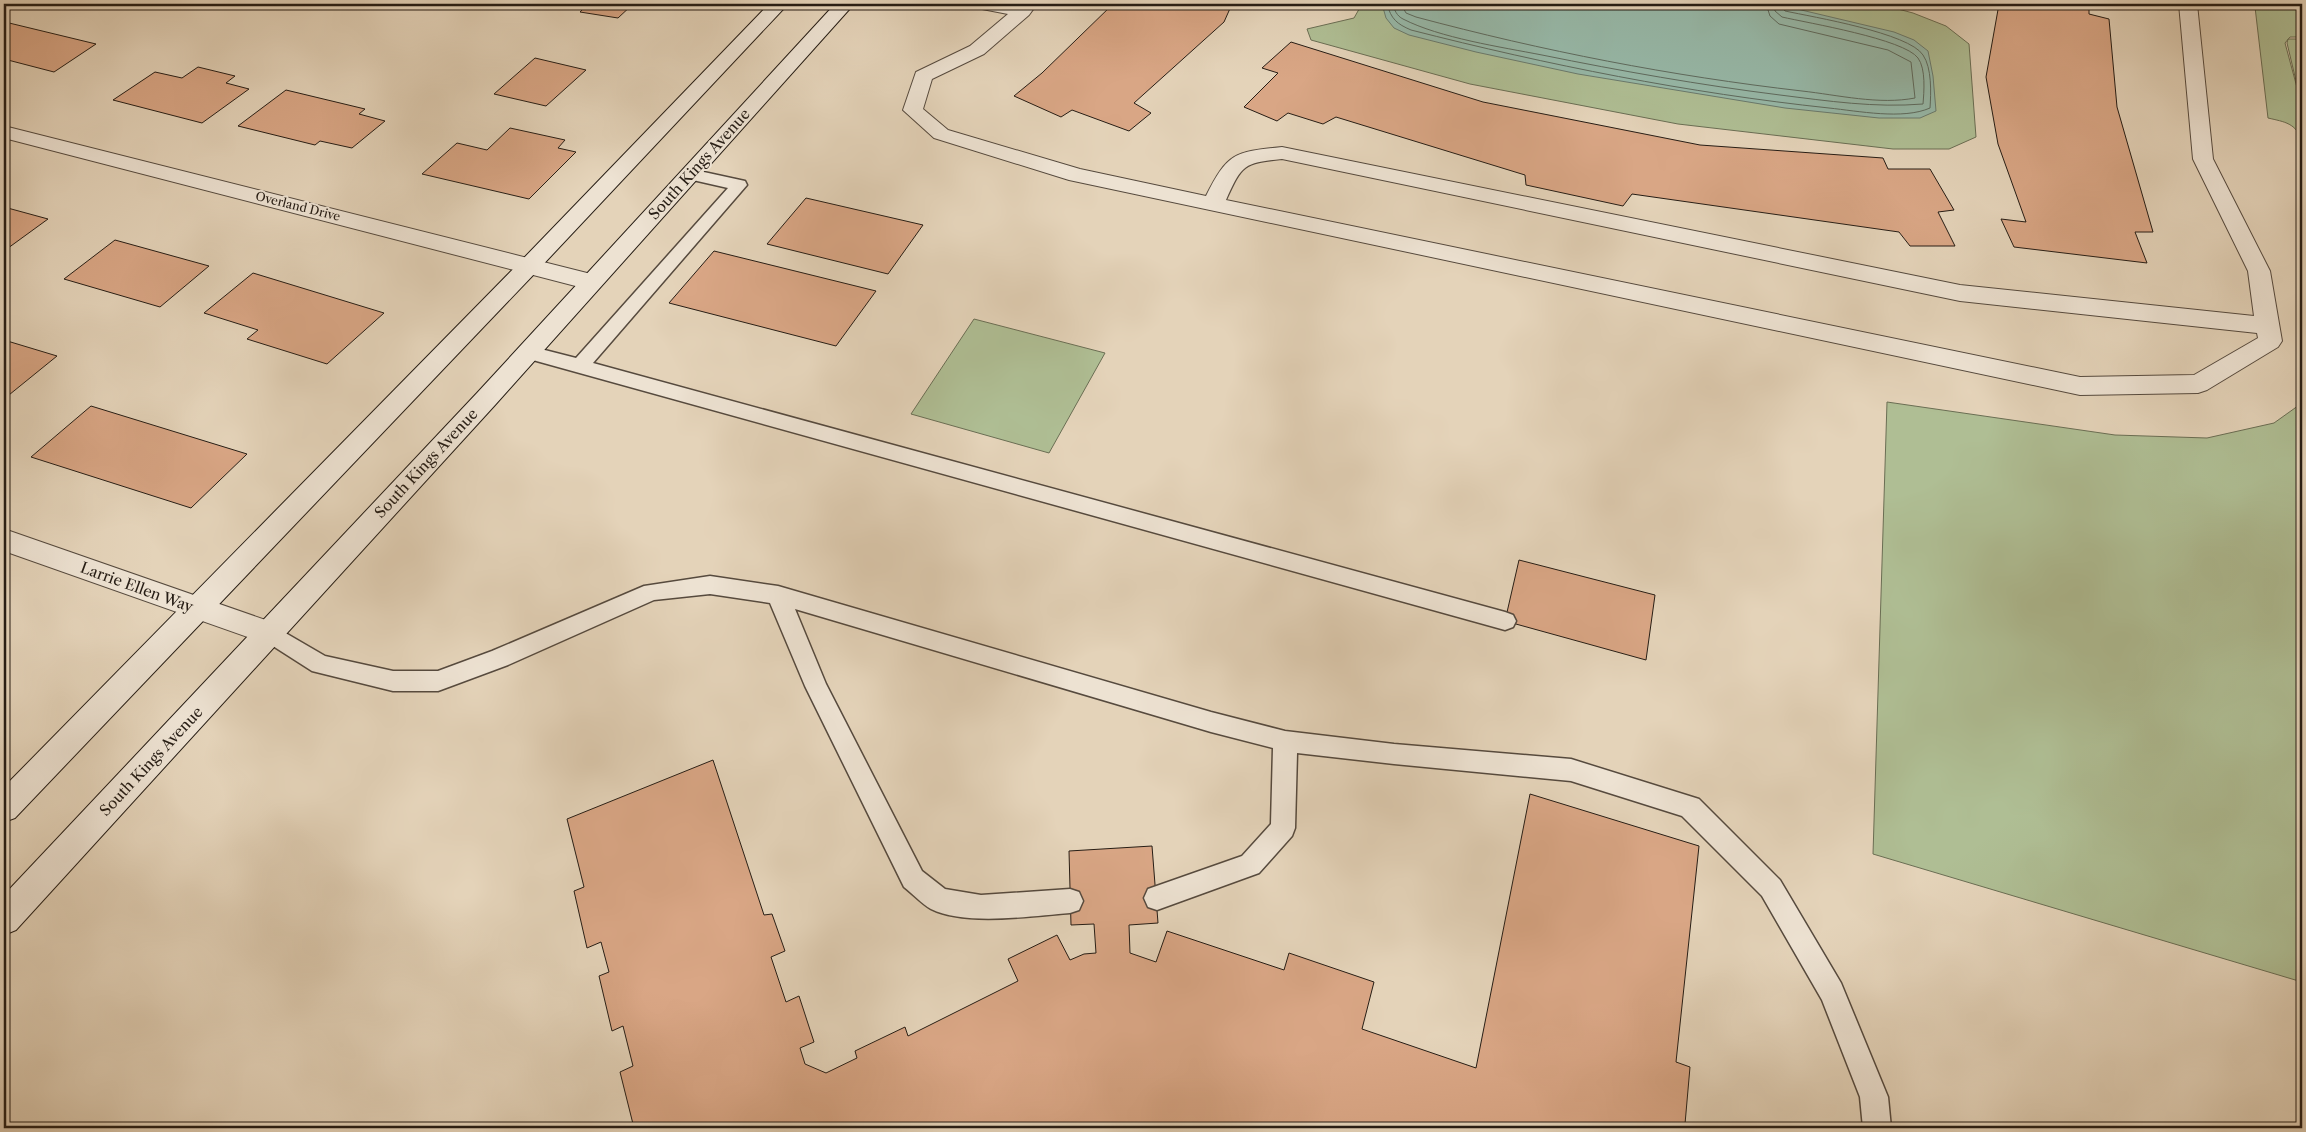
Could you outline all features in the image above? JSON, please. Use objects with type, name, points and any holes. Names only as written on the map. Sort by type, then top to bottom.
[{"type":"street","points":[[4,808],[529,266],[779,4]]},
{"type":"street","name":"South Kings Avenue","points":[[4,919],[270,633],[845,4]]},
{"type":"street","points":[[984,4],[1025,8]]},
{"type":"street","points":[[1025,8],[977,50],[923,76],[913,110],[941,134],[1076,175],[2080,386],[2198,384],[2270,341],[2259,271],[2203,159],[2188,4]]},
{"type":"street","name":"Overland Drive","points":[[4,132],[591,282]]},
{"type":"street","points":[[1213,204],[1232,165],[1247,156],[1282,153],[1960,293],[2268,326]]},
{"type":"street","name":"Larrie Ellen Way","points":[[4,540],[196,609],[270,633]]},
{"type":"lane","points":[[580,366],[739,185],[690,174]]},
{"type":"lane","points":[[528,352],[1505,621]]},
{"type":"lane","points":[[270,633],[320,664],[393,682],[438,681],[500,658],[652,592],[710,584],[778,595],[1211,722],[1285,741],[1394,754],[1571,770],[1690,807],[1771,888],[1832,992],[1874,1097],[1877,1128]]},
{"type":"lane","points":[[778,595],[816,686],[913,879],[939,900],[981,907],[1070,901]]},
{"type":"lane","points":[[1157,898],[1250,865],[1283,828],[1285,741]]},
{"type":"shaded area","points":[[1362,4],[1879,4],[1913,13],[1946,26],[1969,44],[1976,137],[1949,149],[1893,149],[1678,124],[1470,84],[1311,40],[1307,29],[1354,18]]},
{"type":"shaded area","points":[[2251,4],[2302,4],[2302,37],[2290,37],[2288,39],[2302,39],[2302,106],[2302,141],[2297,130],[2289,124],[2268,118],[2255,7]],"holes":[[[2288,40],[2287,43],[2302,106],[2285,43]]]},
{"type":"shaded area","points":[[974,319],[1105,353],[1049,453],[911,414]]},
{"type":"shaded area","points":[[1887,402],[2115,435],[2207,438],[2274,423],[2302,403],[2302,982],[1873,854]]},
{"type":"water","points":[[1382,4],[1776,4],[1894,32],[1914,40],[1928,51],[1933,76],[1936,111],[1920,118],[1879,118],[1785,108],[1578,74],[1409,35],[1394,28],[1386,18]]},
{"type":"building","points":[[588,4],[633,4],[618,18],[580,12]]},
{"type":"building","points":[[1113,4],[1232,4],[1224,22],[1134,103],[1151,113],[1129,131],[1072,110],[1061,117],[1014,96],[1042,73]]},
{"type":"building","points":[[1999,4],[2089,4],[2089,14],[2109,19],[2117,107],[2153,232],[2135,232],[2147,263],[2014,247],[2001,219],[2026,222],[1998,144],[1986,77]]},
{"type":"building","points":[[5,22],[96,44],[54,72],[4,59]]},
{"type":"building","points":[[1291,42],[1483,102],[1700,145],[1883,158],[1888,169],[1930,169],[1954,210],[1938,212],[1955,246],[1910,246],[1899,232],[1632,194],[1623,206],[1526,185],[1525,175],[1336,117],[1323,124],[1288,113],[1277,121],[1244,107],[1278,73],[1262,68]]},
{"type":"building","points":[[535,58],[586,70],[546,106],[494,94]]},
{"type":"building","points":[[198,67],[235,76],[226,83],[249,89],[202,123],[113,100],[155,72],[182,78]]},
{"type":"building","points":[[286,90],[365,109],[359,114],[385,121],[352,148],[320,141],[315,145],[238,126]]},
{"type":"building","points":[[510,128],[565,140],[558,148],[576,152],[529,199],[422,174],[457,143],[487,150]]},
{"type":"building","points":[[806,198],[923,225],[888,274],[767,244]]},
{"type":"building","points":[[4,207],[48,219],[4,251]]},
{"type":"building","points":[[115,240],[209,266],[160,307],[64,279]]},
{"type":"building","points":[[714,251],[876,291],[836,346],[669,303]]},
{"type":"building","points":[[253,273],[384,313],[327,364],[247,339],[258,330],[204,313]]},
{"type":"building","points":[[4,340],[57,356],[4,399]]},
{"type":"building","points":[[91,406],[247,454],[191,508],[31,457]]},
{"type":"building","points":[[1519,560],[1655,595],[1646,660],[1505,621]]},
{"type":"building","points":[[713,760],[764,915],[772,914],[785,951],[771,957],[786,1002],[799,996],[814,1042],[800,1048],[805,1064],[826,1073],[857,1058],[855,1051],[905,1027],[908,1036],[1018,981],[1008,959],[1057,935],[1070,960],[1084,954],[1096,953],[1094,924],[1071,925],[1069,851],[1152,846],[1158,923],[1129,925],[1130,953],[1156,962],[1167,931],[1284,970],[1289,953],[1374,982],[1362,1029],[1476,1068],[1530,794],[1699,846],[1676,1062],[1690,1067],[1685,1124],[1698,1128],[634,1128],[620,1072],[633,1066],[623,1026],[612,1031],[599,976],[609,972],[601,942],[587,948],[574,891],[584,887],[567,819]]}]
